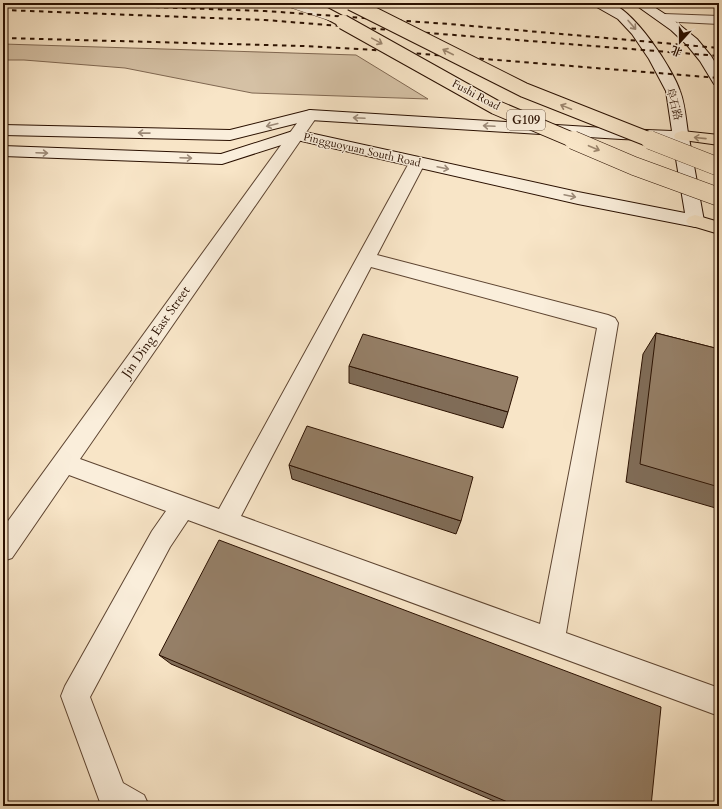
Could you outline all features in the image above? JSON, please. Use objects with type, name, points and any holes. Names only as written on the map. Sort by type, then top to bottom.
[{"type":"main road","name":"Fushi Road","points":[[308,3],[495,107],[634,166],[719,197]]},
{"type":"main road","name":"Fushi Road","points":[[351,3],[524,90],[719,168]]},
{"type":"main road","points":[[682,136],[719,140]]},
{"type":"main road","points":[[695,221],[719,228]]},
{"type":"street","name":"阜石路","points":[[600,3],[623,16],[637,31],[656,59],[673,91],[682,136],[695,221]]},
{"type":"street","points":[[639,3],[664,18],[688,39],[705,58],[719,81]]},
{"type":"street","points":[[664,18],[719,20]]},
{"type":"street","name":"Pingguoyuan South Road","points":[[3,130],[230,135],[310,115],[621,134],[682,136]]},
{"type":"street","name":"Jin Ding East Street","points":[[3,549],[310,115]]},
{"type":"street","name":"Pingguoyuan South Road","points":[[3,152],[222,159],[296,135],[417,163],[695,221]]},
{"type":"street","points":[[225,522],[417,163]]},
{"type":"street","points":[[365,259],[608,323],[551,640]]},
{"type":"street","points":[[64,463],[719,702]]},
{"type":"street","points":[[133,806],[112,794],[75,696],[161,539],[183,507]]},
{"type":"lane","points":[[286,3],[343,22]]},
{"type":"shaded area","points":[[3,44],[356,55],[428,99],[252,93],[125,68],[24,60],[3,60]]},
{"type":"building","points":[[656,333],[719,349],[719,487],[640,464]]},
{"type":"building","points":[[363,334],[518,377],[508,412],[349,366]]},
{"type":"building","points":[[307,426],[473,477],[461,521],[289,465]]},
{"type":"building","points":[[219,540],[661,707],[651,806],[517,806],[159,655]]},
{"type":"railway","points":[[38,3],[265,11],[449,24],[719,48]]},
{"type":"railway","points":[[3,10],[265,20],[719,56]]},
{"type":"railway","points":[[3,38],[303,46],[374,50],[719,78]]}]
